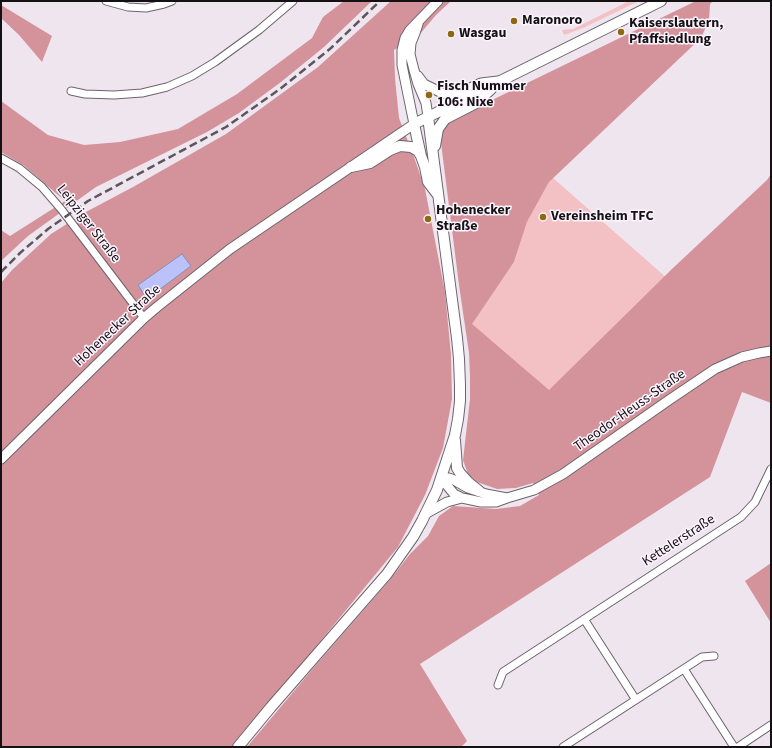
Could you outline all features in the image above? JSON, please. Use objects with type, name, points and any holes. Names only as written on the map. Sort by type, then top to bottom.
[{"type":"main road","name":"Hohenecker Straße","points":[[414,124],[661,1]]},
{"type":"main road","points":[[434,157],[438,129],[445,119],[476,103],[500,81]]},
{"type":"main road","points":[[238,747],[387,574],[413,536],[437,490],[455,435],[460,396],[459,359],[428,117]]},
{"type":"main road","points":[[414,124],[428,182],[438,196]]},
{"type":"main road","points":[[351,167],[370,163],[390,150],[400,146],[411,147],[418,151],[422,156]]},
{"type":"main road","points":[[455,435],[458,468],[464,478],[479,491]]},
{"type":"street","points":[[106,1],[128,7],[146,8],[172,1]]},
{"type":"street","points":[[71,91],[85,94],[114,95],[142,93],[167,88],[192,76],[215,62],[259,30],[293,1]]},
{"type":"street","points":[[414,124],[402,65],[402,50],[405,38],[410,30],[438,1]]},
{"type":"street","points":[[418,23],[411,43],[410,54],[418,84],[426,103],[428,117]]},
{"type":"street","points":[[414,70],[424,84],[442,94],[454,95],[481,83],[500,81]]},
{"type":"street","name":"Hohenecker Straße","points":[[1,460],[144,318],[204,268],[414,124]]},
{"type":"street","name":"Leipziger Straße","points":[[1,158],[19,168],[42,187],[61,209],[144,318]]},
{"type":"street","name":"Theodor-Heuss-Straße","points":[[441,478],[454,494],[462,498],[481,502],[496,502],[534,490],[563,474],[715,369],[742,356],[771,351]]},
{"type":"street","name":"Kettelerstraße","points":[[498,684],[502,672],[741,517],[755,502],[771,469]]},
{"type":"street","name":"Theodor-Heuss-Straße","points":[[441,478],[454,480],[468,488],[486,494],[507,498]]},
{"type":"street","points":[[425,514],[447,502],[462,498]]},
{"type":"street","points":[[584,619],[636,700]]},
{"type":"street","points":[[563,747],[702,657],[714,656]]},
{"type":"street","points":[[684,669],[734,747]]},
{"type":"street","points":[[738,747],[771,726]]},
{"type":"shaded area","points":[[344,1],[372,1],[324,47],[281,82],[239,113],[207,132],[96,187],[28,236],[1,261],[1,230],[10,236],[65,201],[23,165],[1,152],[1,101],[48,135],[84,145],[120,142],[178,129],[237,94],[312,38],[323,17]]},
{"type":"shaded area","points":[[391,1],[451,1],[436,15],[420,34],[394,50],[399,118],[425,189],[445,292],[451,355],[452,399],[443,448],[425,495],[398,547],[232,747],[1,747],[1,283],[12,270],[51,234],[84,213],[226,134],[318,67]]},
{"type":"shaded area","points":[[629,1],[639,1],[583,28],[564,35],[562,30],[573,29]]},
{"type":"shaded area","points":[[696,1],[713,1],[710,4],[709,20],[701,38],[549,182],[527,222],[514,262],[472,324],[549,390],[673,268],[767,180],[771,174],[771,403],[742,392],[710,477],[420,664],[467,741],[461,747],[247,747],[389,581],[410,554],[428,536],[439,516],[453,506],[496,509],[520,506],[539,495],[533,483],[516,488],[497,489],[477,482],[468,474],[463,460],[470,399],[469,353],[441,143],[443,131],[449,123],[457,117]]},
{"type":"shaded area","points":[[1,5],[52,36],[42,62],[19,35],[1,18]]},
{"type":"shaded area","points":[[553,178],[668,279],[584,448],[471,324],[514,262],[527,222],[549,182]]},
{"type":"shaded area","points":[[771,563],[771,623],[745,581]]},
{"type":"water","points":[[182,254],[191,266],[147,299],[138,285]]},
{"type":"railway","points":[[1,272],[48,229],[88,201],[226,127],[280,89],[331,48],[380,1]]},
{"type":"place","name":"Maronoro","points":[[514,21]]},
{"type":"place","name":"Kaiserslautern, Pfaffsiedlung","points":[[621,32]]},
{"type":"place","name":"Wasgau","points":[[451,34]]},
{"type":"place","name":"Fisch Nummer 106: Nixe","points":[[429,95]]},
{"type":"place","name":"Vereinsheim TFC","points":[[543,217]]},
{"type":"place","name":"Hohenecker Straße","points":[[428,219]]}]
